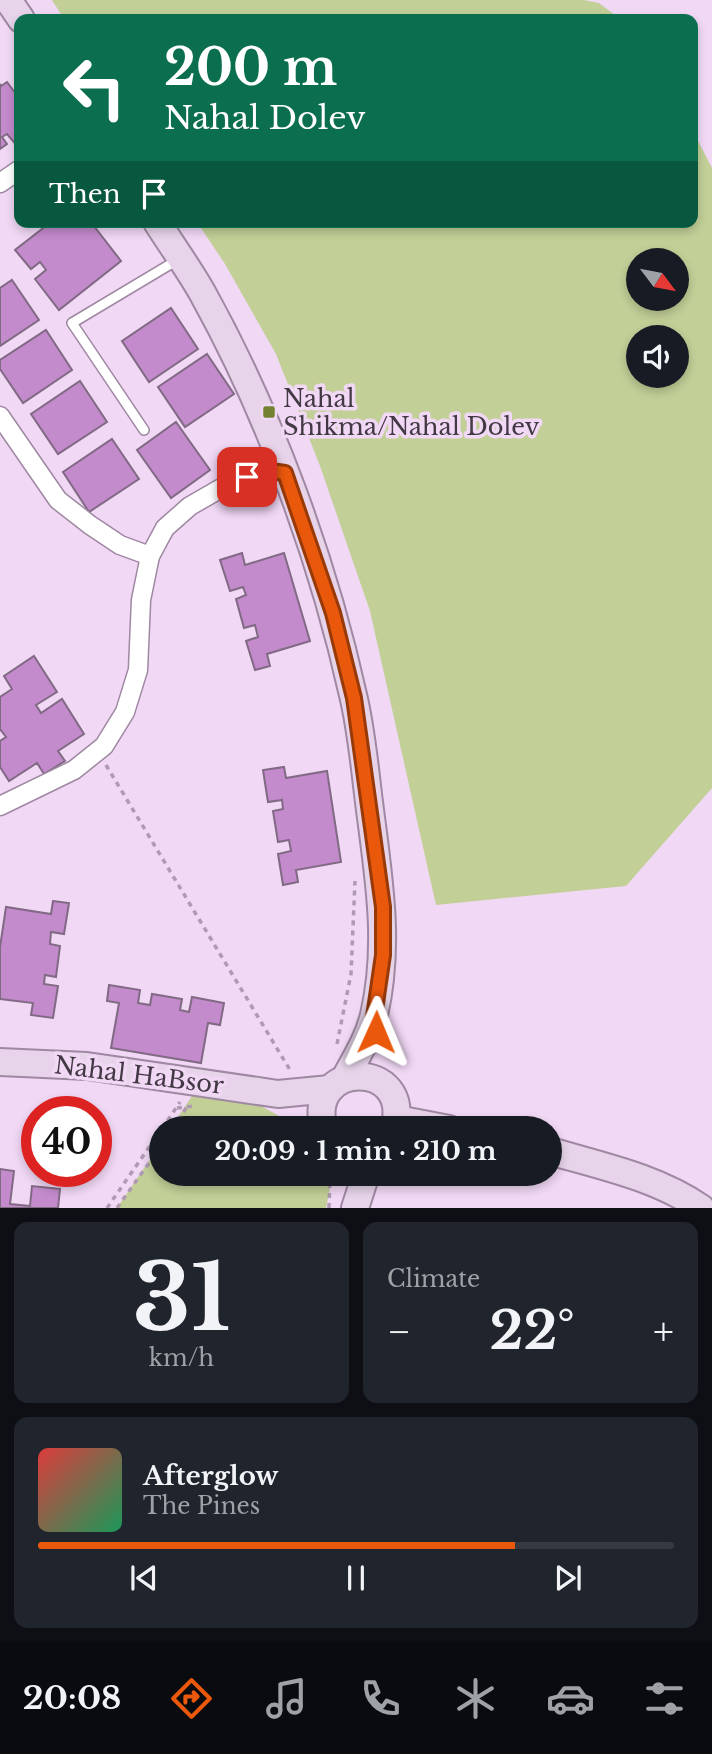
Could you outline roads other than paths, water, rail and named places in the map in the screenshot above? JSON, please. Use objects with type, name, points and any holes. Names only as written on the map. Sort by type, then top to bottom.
[{"type":"street","points":[[161,228],[202,293],[243,374],[285,473],[333,613],[354,698],[383,907],[383,955],[374,1017],[380,1081],[394,1096],[396,1116]]},
{"type":"street","points":[[0,416],[58,500],[121,545],[150,556]]},
{"type":"street","points":[[0,806],[74,770],[104,746],[125,712],[138,670],[141,600],[150,556],[165,528],[190,506],[230,483],[264,470],[285,473]]},
{"type":"street","points":[[322,1116],[323,1101],[358,1055],[374,1017]]},
{"type":"street","name":"Nahal HaBsor","points":[[0,1062],[87,1066],[199,1081],[338,1083],[367,1076],[380,1081]]},
{"type":"street","name":"Nahal HaBsor","points":[[283,1081],[313,1116]]},
{"type":"street","points":[[562,1154],[645,1178],[686,1197],[701,1208]]},
{"type":"street","points":[[347,1186],[349,1208]]},
{"type":"street","points":[[355,1208],[362,1186]]},
{"type":"lane","points":[[144,430],[72,323],[181,258]]},
{"type":"place","name":"Nahal Shikma/Nahal Dolev","points":[[269,412]]}]
